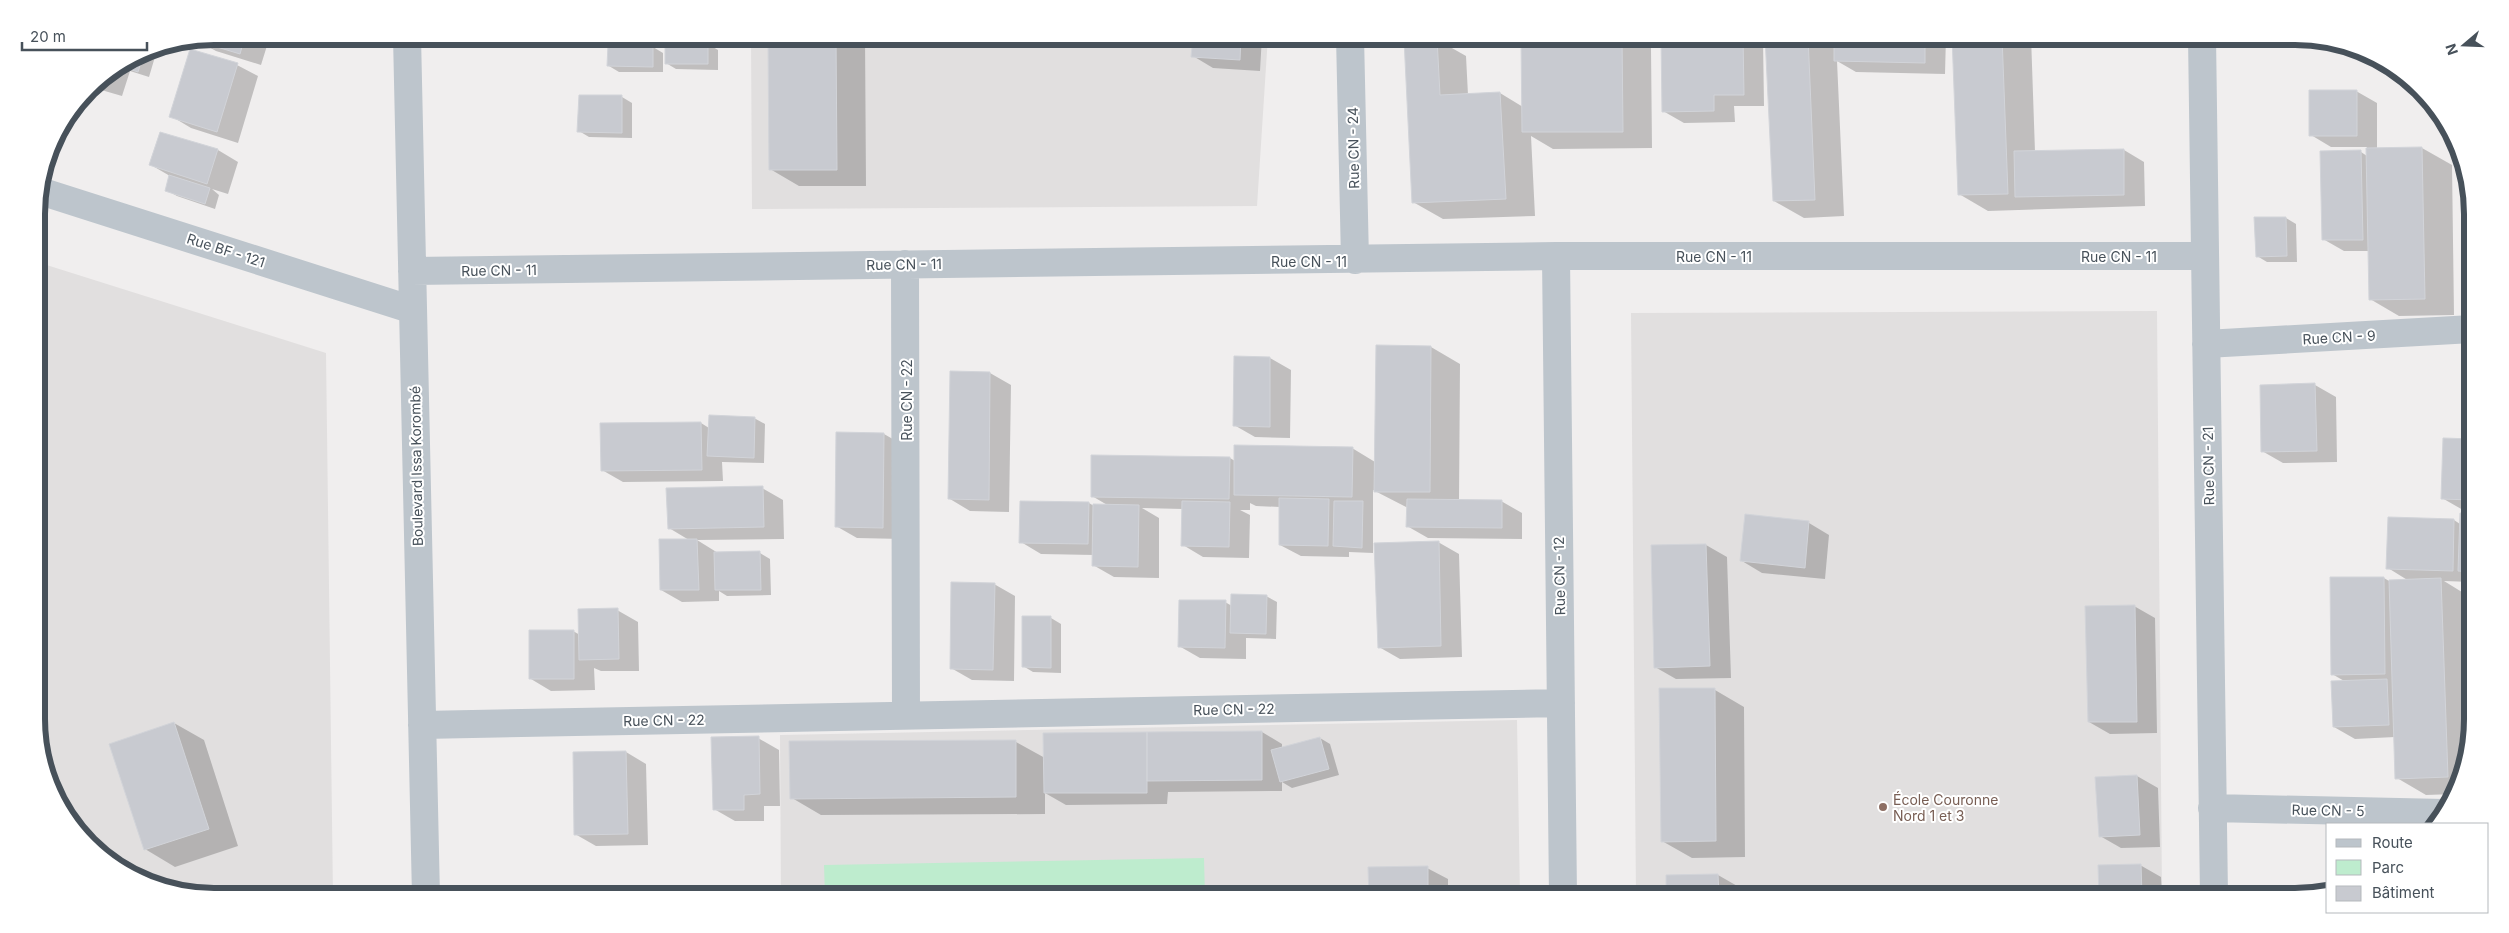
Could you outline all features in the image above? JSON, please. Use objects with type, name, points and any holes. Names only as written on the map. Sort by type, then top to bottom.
[{"type":"street","name":"Boulevard Issa Korombé","points":[[407,45],[426,888]]},
{"type":"street","name":"Rue CN - 24","points":[[1350,45],[1355,260]]},
{"type":"street","name":"Rue CN - 21","points":[[2202,45],[2214,888]]},
{"type":"street","name":"Rue BF - 121","points":[[46,193],[413,310]]},
{"type":"street","name":"Rue CN - 11","points":[[412,271],[1556,256],[2205,256]]},
{"type":"street","name":"Rue CN - 12","points":[[1556,256],[1563,888]]},
{"type":"street","name":"Rue CN - 22","points":[[905,264],[906,715]]},
{"type":"street","name":"Rue CN - 9","points":[[2206,344],[2464,329]]},
{"type":"street","name":"Rue CN - 22","points":[[422,725],[1561,703]]},
{"type":"street","name":"Rue CN - 5","points":[[2212,808],[2435,813]]},
{"type":"shaded area","points":[[751,45],[1267,45],[1257,206],[752,209]]},
{"type":"shaded area","points":[[45,265],[326,353],[333,888],[192,887],[159,879],[139,871],[120,860],[87,831],[73,813],[62,794],[48,752],[45,730]]},
{"type":"shaded area","points":[[2157,311],[2162,888],[1636,888],[1631,313]]},
{"type":"shaded area","points":[[1517,720],[1520,888],[781,888],[780,735]]},
{"type":"green space","points":[[1204,858],[1205,888],[825,888],[824,865]]},
{"type":"building","points":[[211,45],[242,45],[240,54]]},
{"type":"building","points":[[608,45],[653,46],[653,67],[607,66]]},
{"type":"building","points":[[665,45],[708,45],[708,64],[665,64]]},
{"type":"building","points":[[768,45],[836,45],[837,170],[769,170]]},
{"type":"building","points":[[1192,45],[1241,45],[1240,60],[1191,57]]},
{"type":"building","points":[[1404,45],[1437,45],[1440,95],[1500,92],[1506,199],[1412,203]]},
{"type":"building","points":[[1521,45],[1622,45],[1623,132],[1522,132]]},
{"type":"building","points":[[1661,45],[1743,45],[1744,95],[1714,95],[1714,111],[1662,112]]},
{"type":"building","points":[[1765,45],[1808,45],[1815,200],[1773,201]]},
{"type":"building","points":[[1834,45],[1925,45],[1925,63],[1834,61]]},
{"type":"building","points":[[1952,45],[2002,45],[2008,194],[1958,195]]},
{"type":"building","points":[[190,49],[238,63],[217,132],[169,117]]},
{"type":"building","points":[[142,61],[138,72],[128,69]]},
{"type":"building","points":[[2309,90],[2357,90],[2357,136],[2309,136]]},
{"type":"building","points":[[579,95],[622,95],[622,133],[577,132]]},
{"type":"building","points":[[160,132],[218,149],[207,184],[149,165]]},
{"type":"building","points":[[2422,147],[2425,299],[2369,300],[2366,148]]},
{"type":"building","points":[[2124,149],[2124,195],[2015,197],[2014,151]]},
{"type":"building","points":[[2361,150],[2363,240],[2322,240],[2320,151]]},
{"type":"building","points":[[169,175],[210,188],[205,204],[165,191]]},
{"type":"building","points":[[2254,217],[2286,217],[2287,256],[2256,257]]},
{"type":"building","points":[[1376,345],[1431,346],[1430,492],[1374,492]]},
{"type":"building","points":[[1234,356],[1270,357],[1270,427],[1233,426]]},
{"type":"building","points":[[950,371],[990,372],[989,500],[948,499]]},
{"type":"building","points":[[2315,383],[2317,451],[2261,452],[2260,385]]},
{"type":"building","points":[[709,415],[755,417],[754,458],[707,456]]},
{"type":"building","points":[[701,422],[702,470],[601,471],[600,423]]},
{"type":"building","points":[[836,432],[884,433],[883,528],[835,527]]},
{"type":"building","points":[[2443,438],[2464,439],[2464,500],[2441,499]]},
{"type":"building","points":[[1234,445],[1353,447],[1352,497],[1234,495]]},
{"type":"building","points":[[1091,455],[1230,457],[1229,499],[1091,497]]},
{"type":"building","points":[[763,486],[764,527],[668,529],[666,488]]},
{"type":"building","points":[[1279,498],[1329,499],[1328,546],[1279,545]]},
{"type":"building","points":[[1407,499],[1502,500],[1502,528],[1406,527]]},
{"type":"building","points":[[1020,501],[1089,502],[1088,544],[1019,543]]},
{"type":"building","points":[[1182,501],[1230,502],[1229,547],[1181,546]]},
{"type":"building","points":[[1334,501],[1363,501],[1362,548],[1333,546]]},
{"type":"building","points":[[1093,504],[1139,505],[1138,567],[1092,566]]},
{"type":"building","points":[[2460,513],[2464,513],[2464,571],[2458,571]]},
{"type":"building","points":[[1745,514],[1809,521],[1805,568],[1740,561]]},
{"type":"building","points":[[2388,517],[2454,519],[2453,571],[2386,569]]},
{"type":"building","points":[[659,539],[697,539],[699,590],[660,590]]},
{"type":"building","points":[[1439,541],[1441,646],[1378,648],[1374,543]]},
{"type":"building","points":[[1706,544],[1710,666],[1654,668],[1651,545]]},
{"type":"building","points":[[760,551],[761,590],[715,590],[714,552]]},
{"type":"building","points":[[2330,577],[2384,577],[2385,674],[2331,675]]},
{"type":"building","points":[[2441,578],[2448,777],[2395,779],[2389,580]]},
{"type":"building","points":[[951,582],[995,583],[993,670],[950,669]]},
{"type":"building","points":[[1231,594],[1267,595],[1266,634],[1230,633]]},
{"type":"building","points":[[1179,600],[1226,600],[1225,648],[1178,647]]},
{"type":"building","points":[[2135,605],[2137,722],[2088,722],[2085,606]]},
{"type":"building","points":[[618,608],[619,659],[579,660],[578,609]]},
{"type":"building","points":[[1022,616],[1051,616],[1051,668],[1022,667]]},
{"type":"building","points":[[529,630],[574,630],[574,679],[529,679]]},
{"type":"building","points":[[2387,679],[2389,725],[2333,727],[2331,681]]},
{"type":"building","points":[[1659,688],[1715,688],[1716,841],[1661,842]]},
{"type":"building","points":[[174,722],[209,829],[144,850],[109,744]]},
{"type":"building","points":[[1262,731],[1262,780],[1147,781],[1147,732]]},
{"type":"building","points":[[1147,732],[1147,793],[1044,793],[1043,733]]},
{"type":"building","points":[[759,736],[760,794],[744,795],[744,810],[713,810],[711,737]]},
{"type":"building","points":[[1320,737],[1329,769],[1280,782],[1271,750]]},
{"type":"building","points":[[1016,740],[1016,797],[790,799],[789,741]]},
{"type":"building","points":[[626,751],[628,834],[574,835],[573,752]]},
{"type":"building","points":[[2137,775],[2140,835],[2099,837],[2095,777]]},
{"type":"building","points":[[2141,864],[2142,888],[2099,888],[2098,865]]},
{"type":"building","points":[[1428,866],[1428,888],[1369,888],[1368,867]]},
{"type":"building","points":[[1718,874],[1719,888],[1666,888],[1666,875]]},
{"type":"place","name":"École Couronne Nord 1 et 3","points":[[1883,807]]}]
